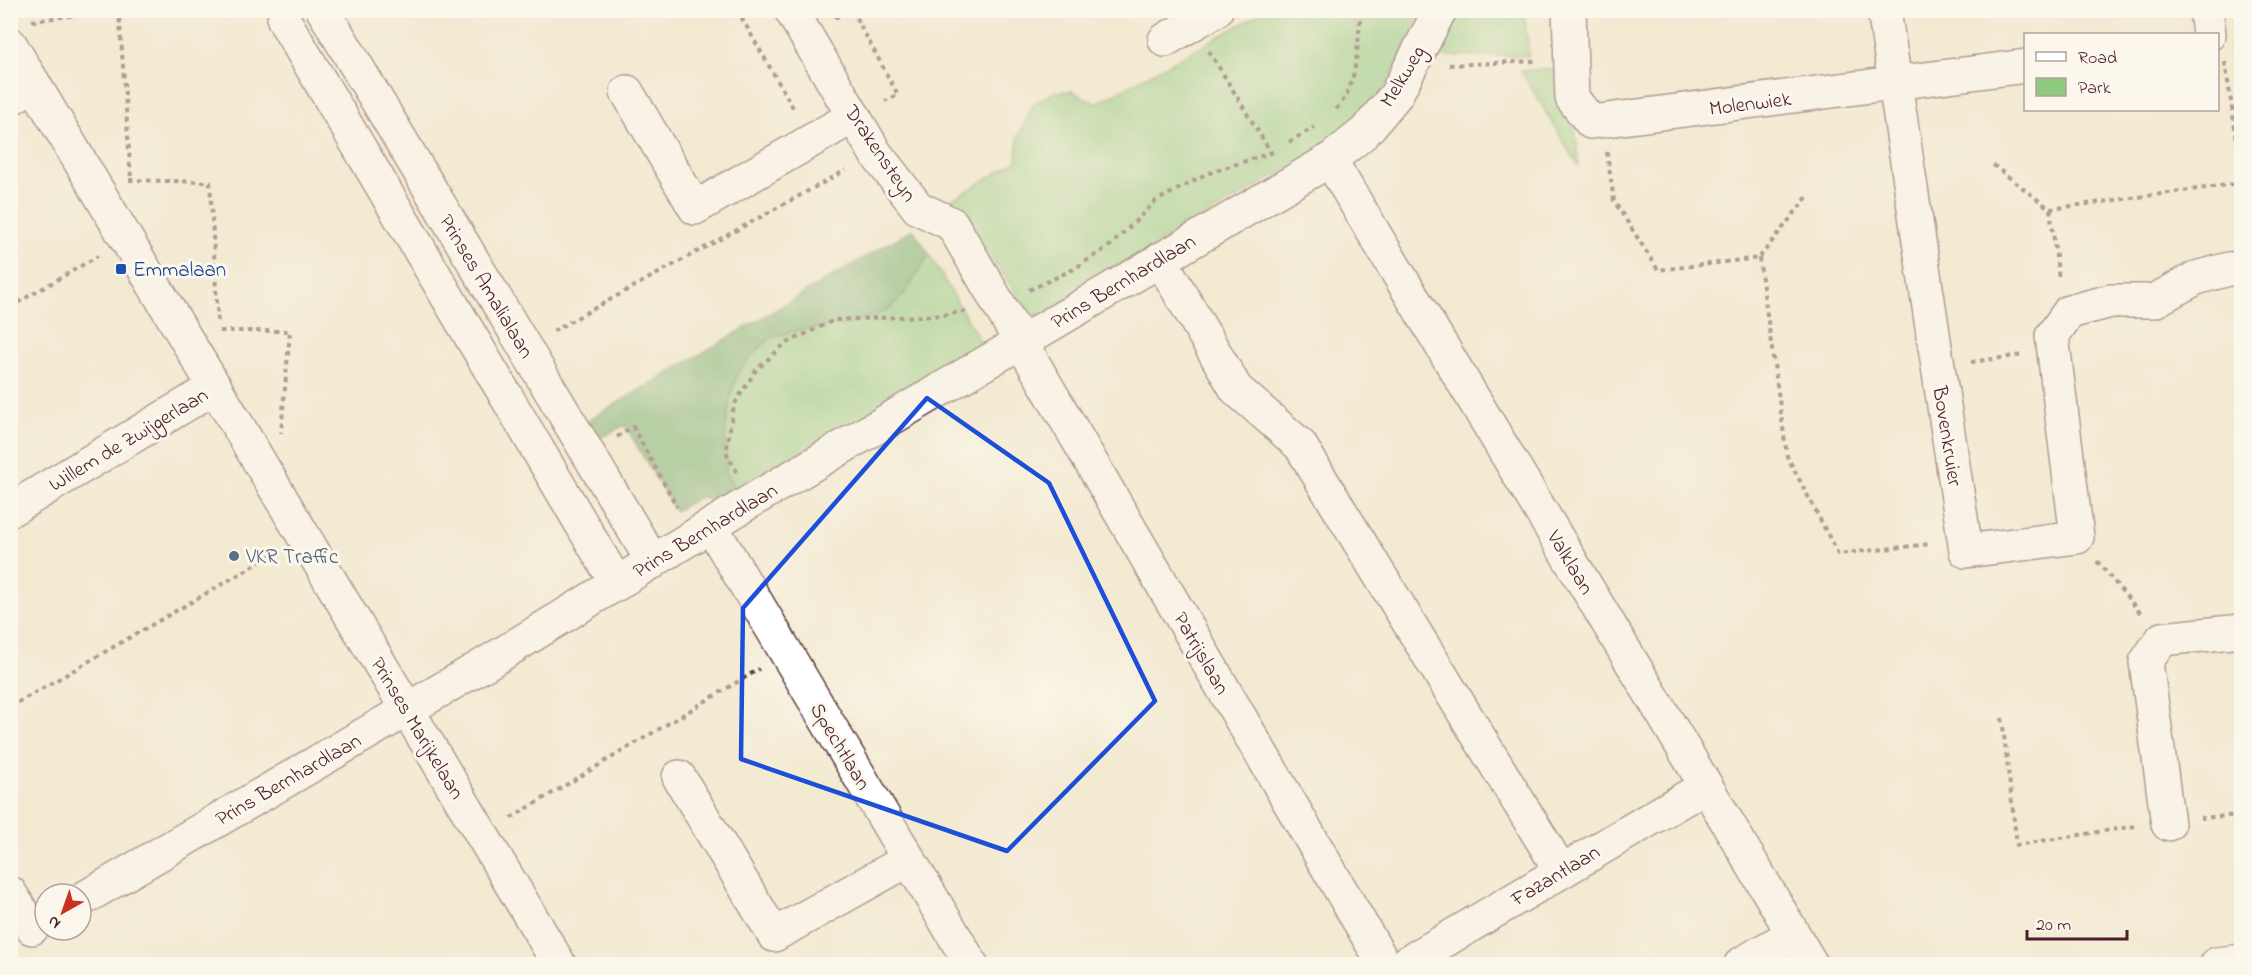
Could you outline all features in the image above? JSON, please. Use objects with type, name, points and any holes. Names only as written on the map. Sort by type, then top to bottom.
[{"type":"street","name":"Prinses Amalialaan","points":[[323,10],[653,562]]},
{"type":"street","name":"Drakensteyn","points":[[791,10],[876,153],[918,208],[952,224],[1021,342]]},
{"type":"street","name":"Melkweg","points":[[1330,160],[1365,132],[1396,95],[1440,10]]},
{"type":"street","points":[[1569,10],[1572,98],[1591,122],[1604,121]]},
{"type":"street","name":"Bovenkruier","points":[[1884,10],[1964,541]]},
{"type":"street","points":[[2206,10],[2213,33]]},
{"type":"street","points":[[1165,40],[1198,15]]},
{"type":"street","points":[[284,20],[617,584]]},
{"type":"street","name":"Prinses Marijkelaan","points":[[16,33],[22,91],[95,187],[559,964]]},
{"type":"street","name":"Molenwiek","points":[[1604,121],[2024,66]]},
{"type":"street","points":[[627,92],[695,208],[854,116]]},
{"type":"street","name":"Prins Bernhardlaan","points":[[93,893],[407,710],[751,501],[1330,160]]},
{"type":"street","name":"Valklaan","points":[[1330,160],[1811,964]]},
{"type":"street","points":[[1160,259],[1236,389],[1300,446],[1561,871]]},
{"type":"street","points":[[1964,541],[1966,551],[2077,537],[2056,335],[2069,312],[2111,302],[2154,301],[2196,278],[2241,268]]},
{"type":"street","name":"Patrijslaan","points":[[1021,342],[1384,964]]},
{"type":"street","name":"Willem de Zwijgerlaan","points":[[10,510],[215,387]]},
{"type":"street","name":"Spechtlaan","points":[[703,532],[786,654],[971,964]]},
{"type":"street","points":[[2168,822],[2146,662],[2162,639],[2241,632]]},
{"type":"street","points":[[679,777],[774,935],[908,860]]},
{"type":"street","name":"Fazantlaan","points":[[1405,964],[1706,786]]},
{"type":"street","points":[[10,893],[29,930]]},
{"type":"street","points":[[1741,964],[1793,934]]},
{"type":"street","points":[[2217,964],[2241,961]]},
{"type":"path","points":[[16,33],[117,10],[131,180]]},
{"type":"path","points":[[736,10],[812,140]]},
{"type":"path","points":[[852,10],[898,95],[854,116]]},
{"type":"path","points":[[1329,115],[1344,102],[1352,83],[1361,10]]},
{"type":"path","points":[[1198,15],[1271,153],[1290,183]]},
{"type":"path","points":[[2219,58],[2241,174]]},
{"type":"path","points":[[1409,67],[1571,59]]},
{"type":"path","points":[[1604,121],[1614,201],[1658,270],[1759,258],[1808,196]]},
{"type":"path","points":[[751,501],[726,452],[734,405],[756,370],[785,344],[834,321],[944,315],[998,305],[1074,269],[1111,245],[1156,201],[1206,174],[1271,153],[1322,122]]},
{"type":"path","points":[[524,347],[876,153]]},
{"type":"path","points":[[1993,165],[2050,209],[2241,183]]},
{"type":"path","points":[[95,187],[131,180],[210,182],[219,331],[290,331],[281,434]]},
{"type":"path","points":[[1937,366],[2056,335],[2050,209]]},
{"type":"path","points":[[10,307],[126,239]]},
{"type":"path","points":[[1759,258],[1787,456],[1838,554],[1964,541]]},
{"type":"path","points":[[588,454],[633,428],[703,532]]},
{"type":"path","points":[[10,707],[304,536]]},
{"type":"path","points":[[2077,537],[2162,639]]},
{"type":"path","points":[[482,835],[786,654]]},
{"type":"path","points":[[2002,718],[2017,845],[2168,822],[2241,814]]},
{"type":"highlighted area","points":[[927,398],[1049,483],[1155,701],[1007,851],[741,759],[743,608]]},
{"type":"green space","points":[[1265,11],[1332,11],[1360,24],[1361,11],[1421,11],[1406,47],[1376,104],[1351,131],[1031,320],[1017,293],[948,202],[1017,161],[1018,137],[1034,103],[1055,92],[1072,91],[1096,104]]},
{"type":"green space","points":[[1453,11],[1524,11],[1529,56],[1425,56]]},
{"type":"green space","points":[[2241,39],[2242,136],[2240,136],[2230,44]]},
{"type":"green space","points":[[1560,68],[1574,116],[1579,167],[1521,71]]},
{"type":"green space","points":[[913,229],[929,254],[906,292],[890,308],[855,323],[798,330],[772,337],[749,358],[737,374],[725,431],[726,472],[739,498],[699,497],[675,511],[625,425],[598,439],[587,421]]},
{"type":"green space","points":[[929,254],[986,351],[739,498],[726,472],[725,431],[737,374],[749,358],[772,337],[798,330],[855,323],[906,292]]},
{"type":"place","name":"Emmalaan","points":[[121,269]]},
{"type":"place","name":"VKR Traffic","points":[[234,556]]}]
